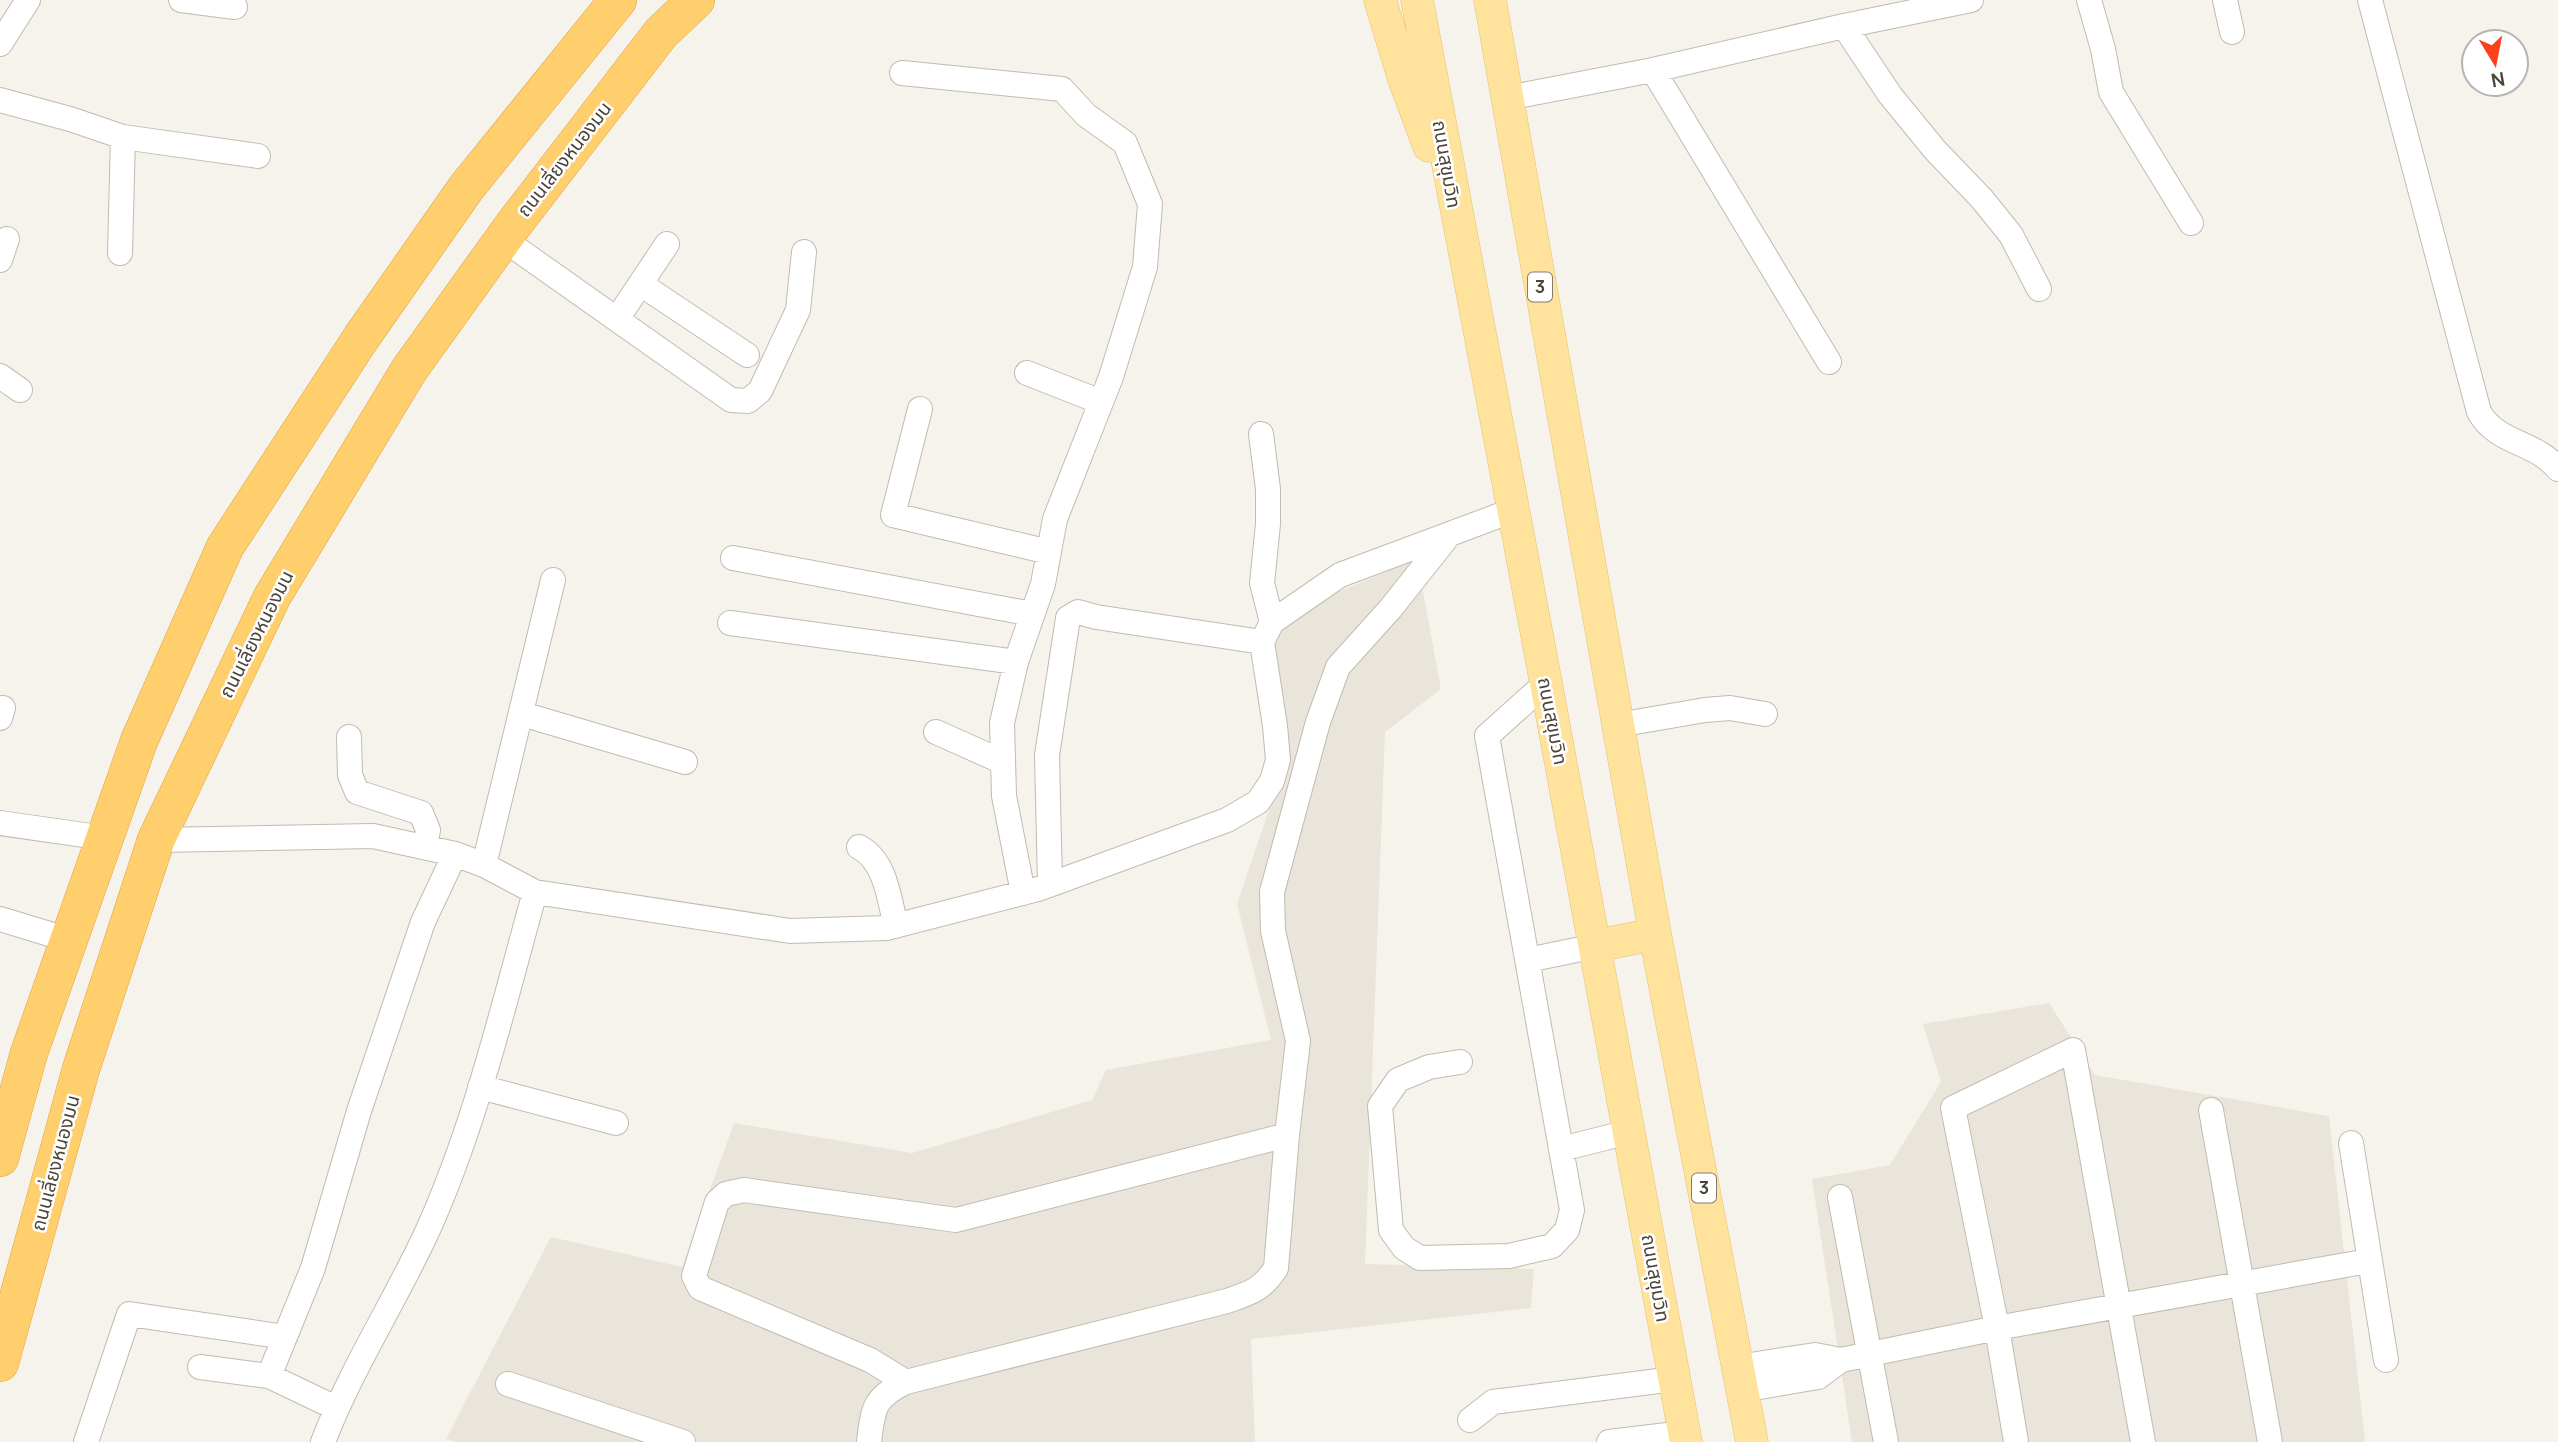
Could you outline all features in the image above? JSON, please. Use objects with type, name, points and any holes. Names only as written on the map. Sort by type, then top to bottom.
[{"type":"highway","points":[[0,1157],[7,1105],[29,1053],[139,741],[225,547],[361,338],[466,188],[618,0]]},
{"type":"highway","name":"ถนนเลี่ยงหนองมน","points":[[0,1363],[80,1069],[156,840],[272,597],[409,370],[503,239],[661,33],[696,0]]},
{"type":"highway","points":[[361,338],[409,370]]},
{"type":"main road","points":[[1380,0],[1404,79],[1457,219]]},
{"type":"main road","name":"ถนนสุขุมวิท","points":[[1417,0],[1685,1437]]},
{"type":"main road","name":"3","points":[[1490,0],[1655,934],[1752,1442]]},
{"type":"main road","points":[[1595,946],[1655,934]]},
{"type":"street","points":[[0,44],[28,0]]},
{"type":"street","points":[[181,0],[235,7]]},
{"type":"street","points":[[1507,98],[1653,70],[1843,26],[1971,0]]},
{"type":"street","points":[[2089,0],[2103,49],[2111,92],[2191,223]]},
{"type":"street","points":[[2225,0],[2232,32]]},
{"type":"street","points":[[2370,0],[2479,412],[2493,431],[2537,451],[2558,469]]},
{"type":"street","points":[[1843,26],[1898,104],[2011,235],[2039,289]]},
{"type":"street","points":[[1653,70],[1829,362]]},
{"type":"street","points":[[902,73],[1062,89],[1086,115],[1125,143],[1150,204],[1146,267],[1101,402],[1055,519],[1043,584],[1016,662],[1002,723],[1004,796],[1023,893]]},
{"type":"street","points":[[0,100],[71,119],[123,137],[258,156]]},
{"type":"street","points":[[120,253],[123,137]]},
{"type":"street","points":[[503,239],[731,400],[748,401],[761,391],[798,310],[804,252]]},
{"type":"street","points":[[617,319],[667,244]]},
{"type":"street","points":[[642,285],[747,355]]},
{"type":"street","points":[[1027,373],[1101,402]]},
{"type":"street","points":[[920,409],[893,515],[1049,552]]},
{"type":"street","points":[[156,840],[373,836],[456,854],[484,865],[535,892],[790,931],[887,929],[1023,893],[1227,820],[1258,802],[1272,780],[1278,760],[1262,583],[1268,524],[1268,489],[1261,433]]},
{"type":"street","points":[[1050,884],[1047,755],[1068,618],[1078,612],[1096,617],[1267,632],[1340,575],[1514,510]]},
{"type":"street","points":[[869,1442],[876,1405],[886,1391],[906,1382],[1250,1293],[1266,1283],[1276,1268],[1298,1041],[1273,931],[1272,892],[1318,722],[1338,667],[1391,608],[1449,534]]},
{"type":"street","points":[[733,558],[1032,614]]},
{"type":"street","points":[[484,865],[553,580]]},
{"type":"street","points":[[730,622],[1016,662]]},
{"type":"street","points":[[1460,1062],[1429,1067],[1398,1080],[1380,1106],[1391,1230],[1404,1248],[1420,1258],[1509,1256],[1552,1246],[1567,1230],[1572,1210],[1487,736],[1546,683]]},
{"type":"street","points":[[1618,725],[1730,708],[1765,714]]},
{"type":"street","points":[[522,714],[685,762]]},
{"type":"street","points":[[936,732],[1003,762]]},
{"type":"street","points":[[349,737],[350,775],[357,792],[421,813],[428,830],[425,847]]},
{"type":"street","points":[[0,823],[105,838]]},
{"type":"street","points":[[859,847],[872,854],[880,867],[896,926]]},
{"type":"street","points":[[270,1376],[313,1268],[359,1111],[419,935],[456,854]]},
{"type":"street","points":[[323,1442],[336,1408],[427,1232],[464,1140],[535,892]]},
{"type":"street","points":[[0,919],[69,940]]},
{"type":"street","points":[[1528,960],[1595,946]]},
{"type":"street","points":[[2016,1442],[1997,1328],[1953,1108],[2073,1050],[2143,1442]]},
{"type":"street","points":[[480,1087],[615,1123]]},
{"type":"street","points":[[2211,1110],[2270,1442]]},
{"type":"street","points":[[1561,1149],[1629,1132]]},
{"type":"street","points":[[906,1382],[870,1360],[700,1288],[694,1276],[717,1202],[726,1194],[744,1191],[956,1220],[1287,1135]]},
{"type":"street","points":[[2351,1143],[2386,1360]]},
{"type":"street","points":[[1840,1197],[1886,1442]]},
{"type":"street","points":[[1740,1379],[1815,1355],[1841,1360],[1997,1328],[2368,1261]]},
{"type":"street","points":[[86,1442],[129,1314],[285,1337]]},
{"type":"street","points":[[200,1367],[270,1376],[336,1408]]},
{"type":"street","points":[[1470,1420],[1493,1402],[1674,1379]]},
{"type":"street","points":[[508,1384],[683,1442]]},
{"type":"street","points":[[1609,1442],[1685,1437]]},
{"type":"shaded area","points":[[1417,559],[1441,689],[1385,732],[1365,1264],[1534,1269],[1531,1308],[1251,1339],[1255,1442],[458,1442],[446,1439],[551,1237],[682,1267],[734,1123],[912,1153],[1092,1100],[1106,1070],[1271,1040],[1237,904],[1271,804],[1289,770],[1273,643],[1302,607]]},
{"type":"shaded area","points":[[2049,1003],[2095,1075],[2329,1116],[2365,1442],[1852,1442],[1812,1179],[1890,1165],[1941,1082],[1923,1024]]}]
